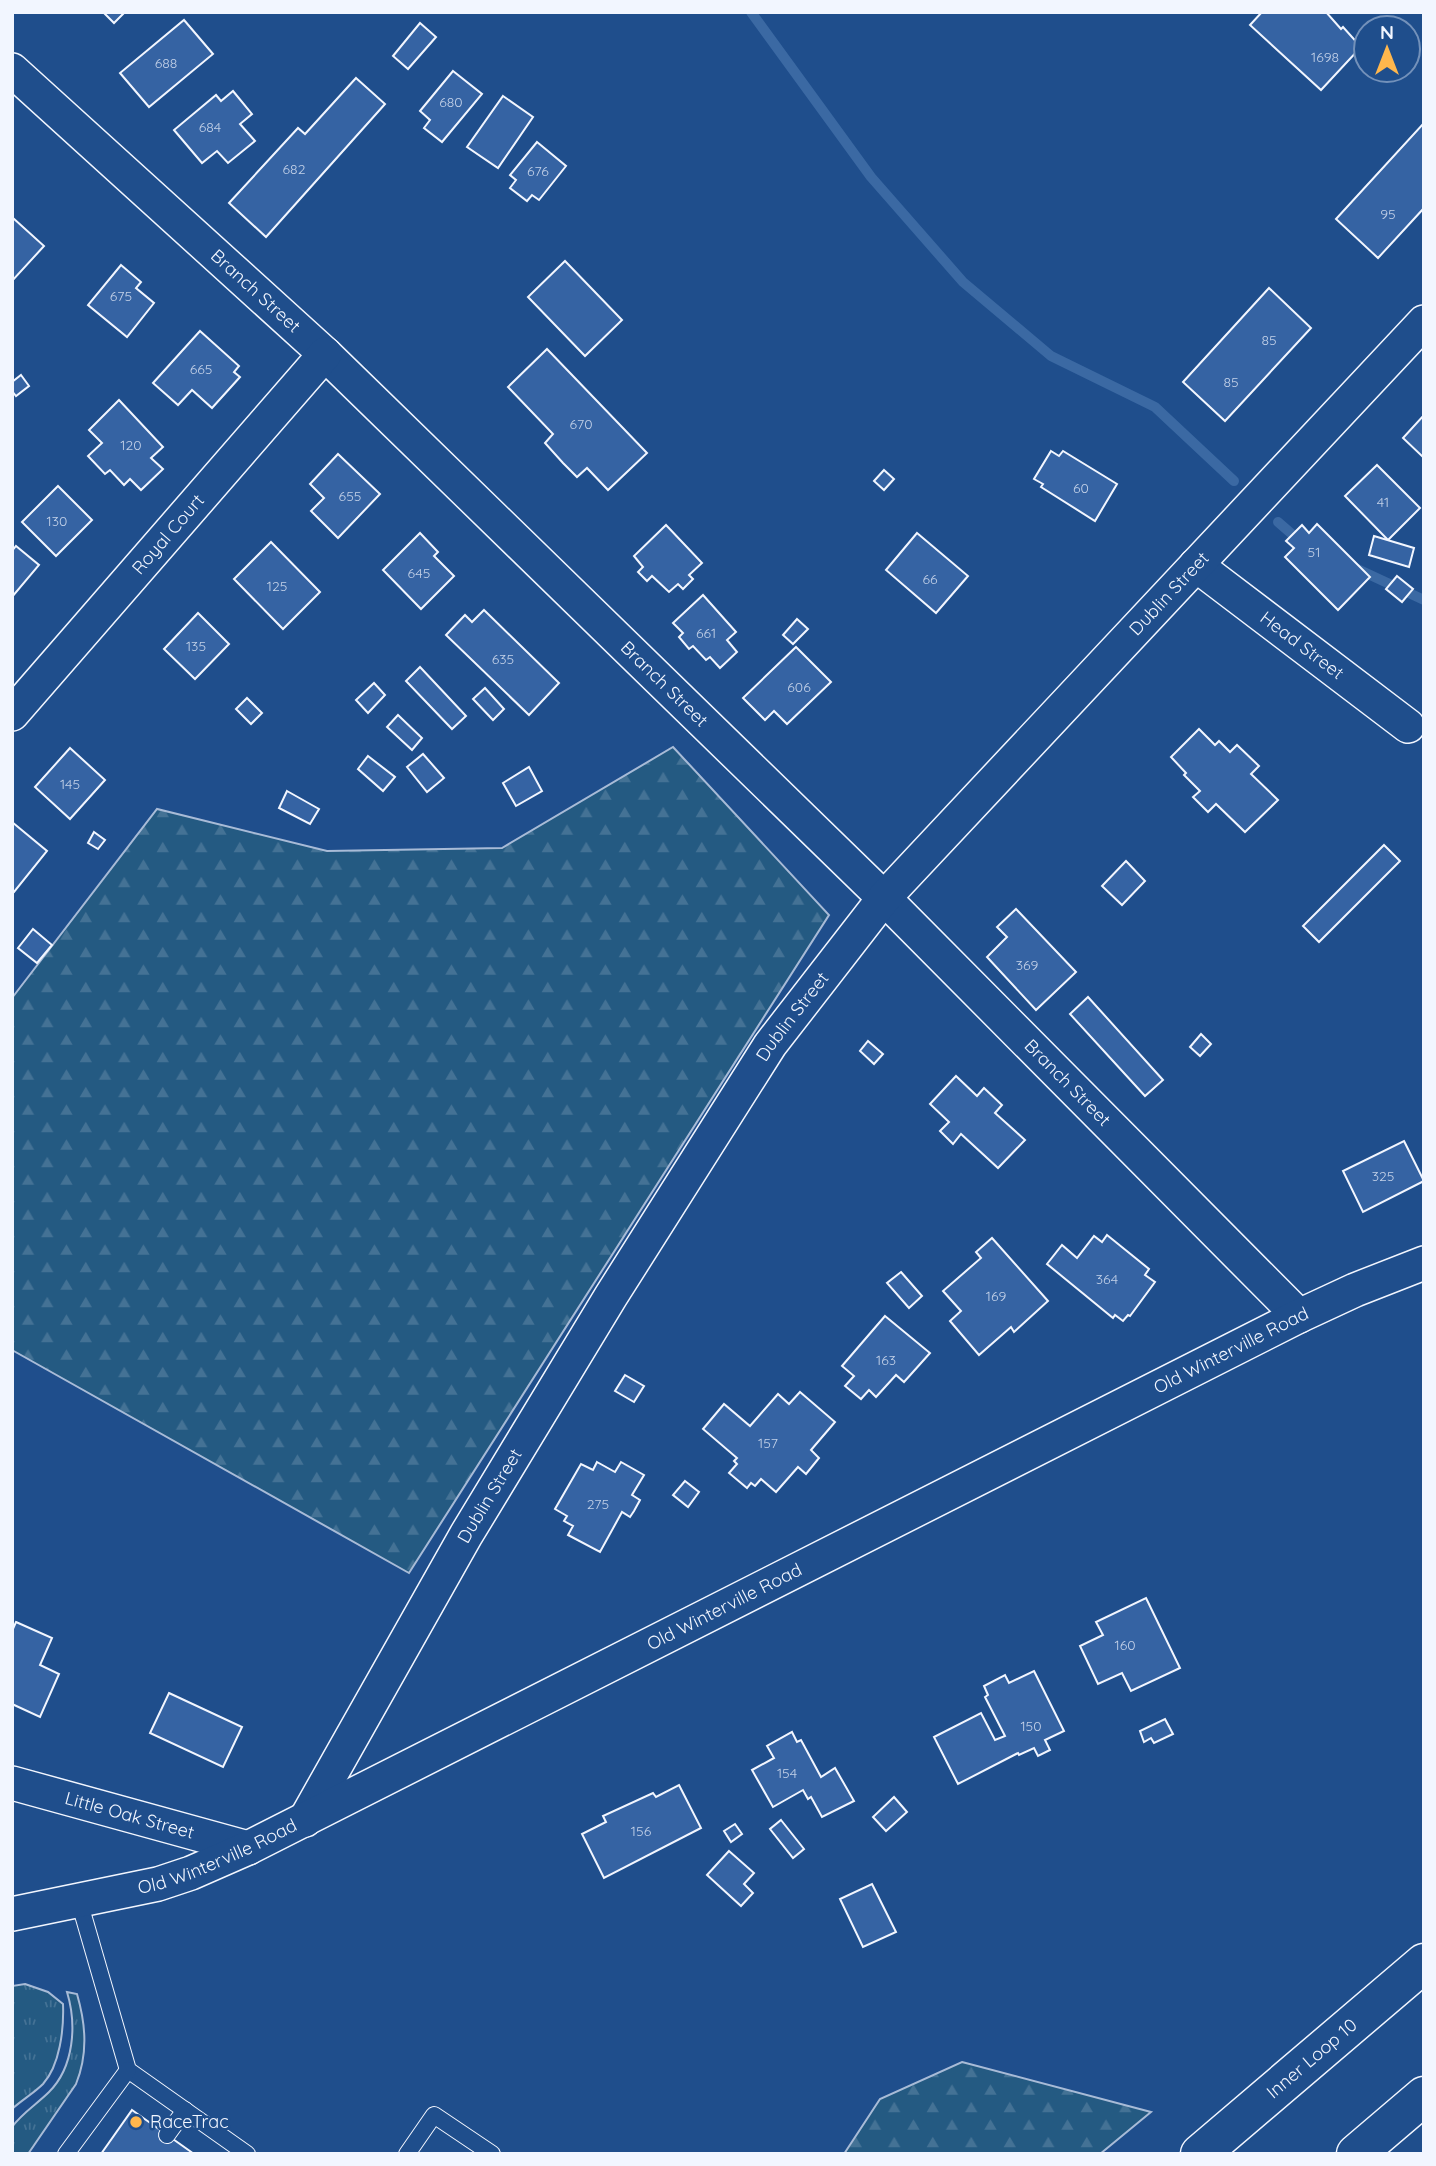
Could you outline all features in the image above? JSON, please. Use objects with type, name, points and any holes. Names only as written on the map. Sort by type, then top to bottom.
[{"type":"highway","name":"Inner Loop 10","points":[[1200,2154],[1424,1963]]},
{"type":"highway","points":[[1356,2154],[1424,2096]]},
{"type":"street","name":"Branch Street","points":[[12,69],[325,354],[884,898],[1299,1317]]},
{"type":"street","name":"Dublin Street","points":[[305,1820],[466,1535],[770,1045],[884,898],[1424,322]]},
{"type":"street","name":"Royal Court","points":[[12,714],[325,354]]},
{"type":"street","name":"Head Street","points":[[1196,565],[1408,726]]},
{"type":"street","name":"Old Winterville Road","points":[[12,1914],[159,1884],[248,1848],[1299,1317],[1354,1290],[1424,1263]]},
{"type":"street","name":"Little Oak Street","points":[[12,1783],[248,1848]]},
{"type":"lane","points":[[79,1901],[128,2070],[185,2110],[228,2148],[247,2154]]},
{"type":"lane","points":[[66,2154],[128,2070]]},
{"type":"lane","points":[[167,2135],[185,2110]]},
{"type":"lane","points":[[407,2154],[433,2115],[492,2154]]},
{"type":"green space","points":[[673,747],[829,915],[409,1573],[12,1350],[12,998],[157,809],[327,851],[502,848]]},
{"type":"green space","points":[[25,1984],[48,1992],[63,2004],[62,2035],[49,2076],[12,2109],[12,1986]]},
{"type":"green space","points":[[67,1992],[77,1994],[82,2017],[84,2051],[80,2073],[76,2084],[28,2154],[12,2154],[12,2127],[49,2092],[64,2070],[72,2032]]},
{"type":"green space","points":[[962,2062],[1151,2112],[1100,2154],[844,2154],[880,2099]]},
{"type":"building","points":[[103,12],[125,12],[114,23]]},
{"type":"building","points":[[1262,12],[1326,12],[1352,37],[1352,57],[1321,90],[1250,25]]},
{"type":"building","points":[[184,20],[213,54],[149,107],[120,73]]},
{"type":"building","points":[[420,23],[436,37],[408,69],[393,56]]},
{"type":"building","points":[[453,71],[482,94],[442,142],[424,128],[430,120],[420,111]]},
{"type":"building","points":[[356,78],[385,104],[266,237],[229,203],[298,128],[305,134]]},
{"type":"building","points":[[233,91],[252,114],[240,124],[255,141],[228,163],[217,151],[202,163],[174,130],[216,95],[221,101]]},
{"type":"building","points":[[503,96],[533,117],[498,168],[467,147]]},
{"type":"building","points":[[1423,124],[1424,208],[1378,258],[1336,219]]},
{"type":"building","points":[[537,142],[566,166],[539,200],[532,195],[527,201],[510,188],[516,180],[510,175]]},
{"type":"building","points":[[12,219],[44,246],[12,281]]},
{"type":"building","points":[[565,261],[622,320],[585,356],[528,297]]},
{"type":"building","points":[[121,265],[141,282],[136,288],[154,303],[127,337],[88,305]]},
{"type":"building","points":[[1269,288],[1311,328],[1225,421],[1183,382]]},
{"type":"building","points":[[200,331],[239,366],[234,372],[240,377],[212,408],[192,390],[178,405],[153,383]]},
{"type":"building","points":[[547,349],[647,453],[608,490],[587,468],[577,477],[563,463],[545,443],[553,434],[508,387]]},
{"type":"building","points":[[21,375],[29,386],[16,396],[12,391],[12,382]]},
{"type":"building","points":[[119,400],[163,447],[151,458],[163,469],[141,490],[130,479],[124,485],[110,470],[105,474],[88,456],[102,443],[89,430]]},
{"type":"building","points":[[1424,415],[1424,458],[1403,438]]},
{"type":"building","points":[[1051,451],[1059,456],[1063,451],[1117,484],[1095,521],[1041,487],[1043,484],[1034,479]]},
{"type":"building","points":[[338,454],[380,494],[338,538],[311,511],[324,498],[310,484]]},
{"type":"building","points":[[1377,465],[1420,508],[1388,540],[1345,496]]},
{"type":"building","points":[[884,470],[894,479],[884,490],[874,481]]},
{"type":"building","points":[[58,486],[92,520],[56,556],[22,522]]},
{"type":"building","points":[[1317,524],[1370,577],[1338,610],[1285,557],[1294,548],[1286,541],[1302,525],[1309,533]]},
{"type":"building","points":[[666,525],[702,563],[689,575],[693,579],[683,589],[678,584],[669,592],[652,576],[647,581],[638,572],[643,567],[634,556]]},
{"type":"building","points":[[420,533],[438,552],[434,556],[454,576],[421,609],[383,570]]},
{"type":"building","points":[[917,533],[968,576],[936,613],[886,570]]},
{"type":"building","points":[[1374,536],[1414,548],[1409,567],[1369,555]]},
{"type":"building","points":[[271,542],[320,592],[283,629],[234,579]]},
{"type":"building","points":[[16,546],[39,565],[12,597],[12,551]]},
{"type":"building","points":[[1397,576],[1413,589],[1402,602],[1386,589]]},
{"type":"building","points":[[703,595],[736,632],[727,640],[737,652],[720,668],[710,657],[706,660],[693,646],[689,649],[679,637],[683,633],[673,623]]},
{"type":"building","points":[[484,610],[559,683],[529,715],[446,635],[465,615],[472,622]]},
{"type":"building","points":[[198,613],[229,644],[195,679],[164,649]]},
{"type":"building","points":[[797,619],[808,629],[793,644],[783,635]]},
{"type":"building","points":[[796,647],[831,682],[787,724],[774,711],[765,720],[743,698]]},
{"type":"building","points":[[420,667],[466,716],[452,729],[406,681]]},
{"type":"building","points":[[374,683],[385,695],[368,713],[356,700]]},
{"type":"building","points":[[485,688],[504,709],[493,720],[473,699]]},
{"type":"building","points":[[247,698],[262,713],[251,724],[236,709]]},
{"type":"building","points":[[398,715],[422,738],[412,750],[387,727]]},
{"type":"building","points":[[1199,729],[1215,745],[1219,741],[1230,752],[1237,745],[1259,766],[1251,774],[1278,800],[1245,832],[1216,804],[1208,812],[1193,797],[1200,791],[1171,757]]},
{"type":"building","points":[[70,748],[105,780],[70,819],[35,787]]},
{"type":"building","points":[[423,754],[444,778],[427,792],[407,767]]},
{"type":"building","points":[[368,756],[395,777],[383,791],[358,769]]},
{"type":"building","points":[[529,767],[542,791],[516,806],[503,783]]},
{"type":"building","points":[[287,791],[319,809],[310,824],[279,808]]},
{"type":"building","points":[[12,822],[47,851],[14,892],[12,891]]},
{"type":"building","points":[[94,832],[105,840],[98,849],[88,843]]},
{"type":"building","points":[[1384,845],[1400,861],[1319,942],[1303,926]]},
{"type":"building","points":[[1126,861],[1145,881],[1122,905],[1102,886]]},
{"type":"building","points":[[1016,909],[1076,972],[1036,1010],[987,957],[1007,937],[997,927]]},
{"type":"building","points":[[33,929],[52,945],[37,963],[18,948]]},
{"type":"building","points":[[1088,997],[1163,1080],[1145,1096],[1070,1014]]},
{"type":"building","points":[[1201,1034],[1211,1044],[1200,1056],[1190,1047]]},
{"type":"building","points":[[868,1041],[883,1054],[874,1064],[860,1051]]},
{"type":"building","points":[[956,1076],[977,1096],[984,1088],[1002,1105],[995,1113],[1025,1140],[998,1168],[961,1134],[953,1144],[940,1131],[949,1122],[930,1104]]},
{"type":"building","points":[[1404,1141],[1424,1181],[1363,1212],[1343,1171]]},
{"type":"building","points":[[1107,1235],[1149,1269],[1145,1275],[1155,1282],[1130,1316],[1123,1321],[1115,1315],[1113,1318],[1047,1264],[1062,1245],[1077,1258],[1094,1236],[1102,1242]]},
{"type":"building","points":[[992,1238],[1048,1301],[1014,1332],[1011,1327],[979,1355],[950,1321],[961,1311],[943,1291],[981,1258],[976,1252]]},
{"type":"building","points":[[901,1272],[922,1296],[909,1308],[887,1283]]},
{"type":"building","points":[[885,1316],[930,1353],[904,1382],[896,1375],[876,1397],[869,1390],[861,1399],[845,1386],[854,1376],[842,1366]]},
{"type":"building","points":[[625,1375],[644,1386],[634,1402],[615,1391]]},
{"type":"building","points":[[800,1392],[835,1422],[811,1450],[819,1458],[806,1474],[798,1467],[776,1492],[761,1479],[755,1486],[751,1483],[747,1488],[729,1473],[737,1464],[734,1461],[737,1458],[703,1429],[724,1404],[750,1426],[778,1394],[789,1404]]},
{"type":"building","points":[[597,1462],[615,1472],[621,1462],[644,1475],[632,1495],[640,1500],[634,1511],[630,1517],[622,1512],[600,1552],[568,1535],[573,1526],[564,1521],[567,1516],[555,1509],[581,1464],[593,1470]]},
{"type":"building","points":[[685,1481],[699,1492],[688,1507],[673,1495]]},
{"type":"building","points":[[1146,1598],[1180,1668],[1131,1691],[1122,1673],[1098,1684],[1080,1646],[1103,1635],[1096,1622]]},
{"type":"building","points":[[16,1622],[52,1638],[40,1665],[59,1674],[40,1717],[12,1704],[12,1631]]},
{"type":"building","points":[[1034,1671],[1064,1731],[1045,1740],[1050,1750],[1038,1756],[1034,1748],[1019,1755],[1018,1753],[958,1784],[934,1737],[981,1713],[995,1740],[1005,1736],[985,1697],[988,1695],[984,1686],[1005,1675],[1009,1683]]},
{"type":"building","points":[[169,1693],[242,1727],[223,1767],[150,1733]]},
{"type":"building","points":[[1165,1719],[1173,1734],[1154,1743],[1151,1738],[1144,1742],[1140,1731]]},
{"type":"building","points":[[792,1732],[797,1742],[801,1740],[821,1777],[835,1768],[854,1801],[822,1817],[811,1797],[808,1799],[803,1790],[773,1807],[752,1770],[774,1758],[767,1746]]},
{"type":"building","points":[[679,1785],[701,1828],[604,1878],[582,1834],[606,1822],[603,1816],[653,1793],[656,1797]]},
{"type":"building","points":[[894,1797],[907,1812],[886,1831],[873,1817]]},
{"type":"building","points":[[781,1820],[804,1849],[793,1858],[770,1829]]},
{"type":"building","points":[[735,1824],[742,1834],[731,1842],[724,1831]]},
{"type":"building","points":[[729,1851],[754,1873],[744,1884],[753,1893],[741,1906],[707,1875]]},
{"type":"building","points":[[872,1884],[896,1932],[863,1947],[840,1899]]},
{"type":"building","name":"RaceTrac","points":[[132,2110],[194,2154],[101,2154]]},
{"type":"waterway","points":[[751,12],[871,177],[963,282],[1051,356],[1155,407],[1234,481]]},
{"type":"waterway","points":[[1278,522],[1301,542]]},
{"type":"waterway","points":[[1353,567],[1424,600]]},
{"type":"place","name":"RaceTrac","points":[[136,2122]]}]
